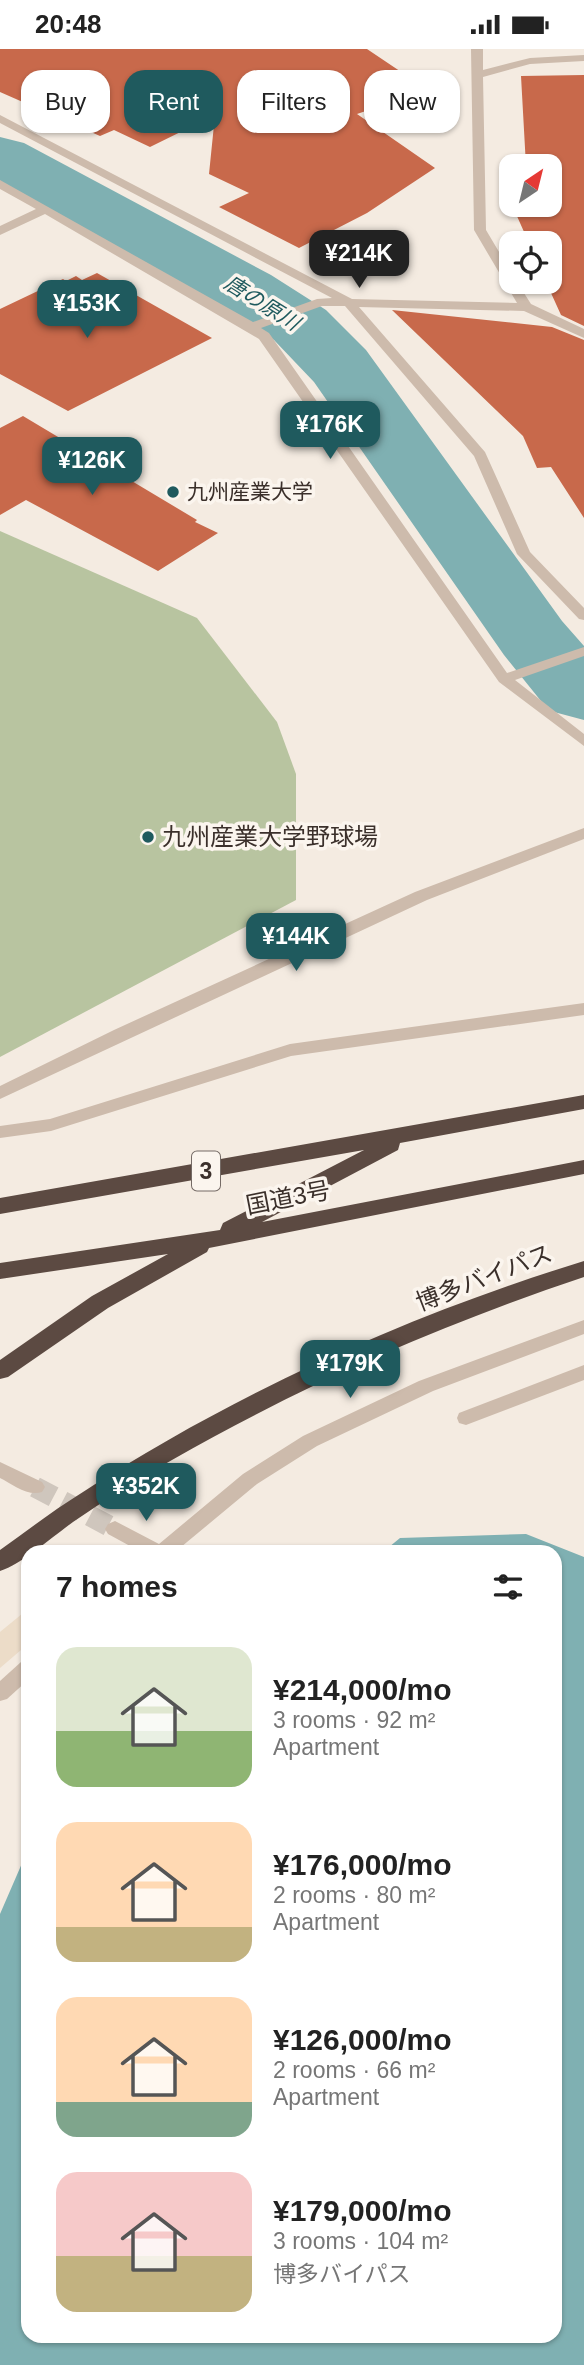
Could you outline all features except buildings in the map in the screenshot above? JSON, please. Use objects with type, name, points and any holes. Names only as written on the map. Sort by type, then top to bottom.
[{"type":"highway","name":"国道3号","points":[[0,1206],[584,1101]]},
{"type":"highway","name":"3","points":[[0,1371],[100,1302],[208,1240],[411,1134]]},
{"type":"highway","name":"国道3号","points":[[0,1271],[208,1240],[584,1167]]},
{"type":"highway","name":"博多バイパス","points":[[24,1545],[105,1489],[242,1411],[383,1345],[546,1281],[584,1269]]},
{"type":"highway","points":[[40,1545],[105,1489]]},
{"type":"highway","name":"博多バイパス","points":[[0,1562],[21,1547]]},
{"type":"highway","points":[[0,1579],[21,1561]]},
{"type":"street","points":[[477,49],[480,230],[526,307]]},
{"type":"street","points":[[477,75],[530,61],[584,58]]},
{"type":"street","points":[[0,118],[348,302],[480,455],[524,554],[584,616]]},
{"type":"street","points":[[0,184],[259,324],[264,336],[504,679],[584,741]]},
{"type":"street","points":[[0,231],[46,209]]},
{"type":"street","points":[[259,324],[321,302],[526,307],[584,334]]},
{"type":"street","points":[[504,679],[584,651]]},
{"type":"street","points":[[0,1093],[120,1034],[421,895],[584,833]]},
{"type":"street","points":[[0,1132],[51,1125],[290,1050],[584,1009]]},
{"type":"street","points":[[169,1545],[250,1479],[310,1441],[426,1386],[584,1327]]},
{"type":"street","points":[[466,1418],[584,1371]]},
{"type":"street","points":[[0,1469],[35,1487]]},
{"type":"street","points":[[115,1529],[146,1545]]},
{"type":"street","points":[[0,1693],[21,1674]]},
{"type":"green space","name":"九州産業大学野球場","points":[[0,531],[197,618],[277,722],[296,774],[296,900],[0,1057]]},
{"type":"shaded area","points":[[21,1615],[21,1650],[0,1668],[0,1632]]},
{"type":"water","points":[[526,1534],[554,1545],[392,1545],[400,1538]]},
{"type":"water","points":[[562,1548],[584,1557],[584,2365],[0,2365],[0,1914],[21,1866],[21,2343],[562,2343]]},
{"type":"waterway","name":"唐の原川","points":[[0,157],[246,290],[300,325],[340,366],[533,638],[575,688],[584,694]]},
{"type":"tunnel","points":[[35,1487],[115,1529]]},
{"type":"place","name":"九州産業大学","points":[[173,492]]},
{"type":"place","name":"九州産業大学野球場","points":[[148,837]]}]
